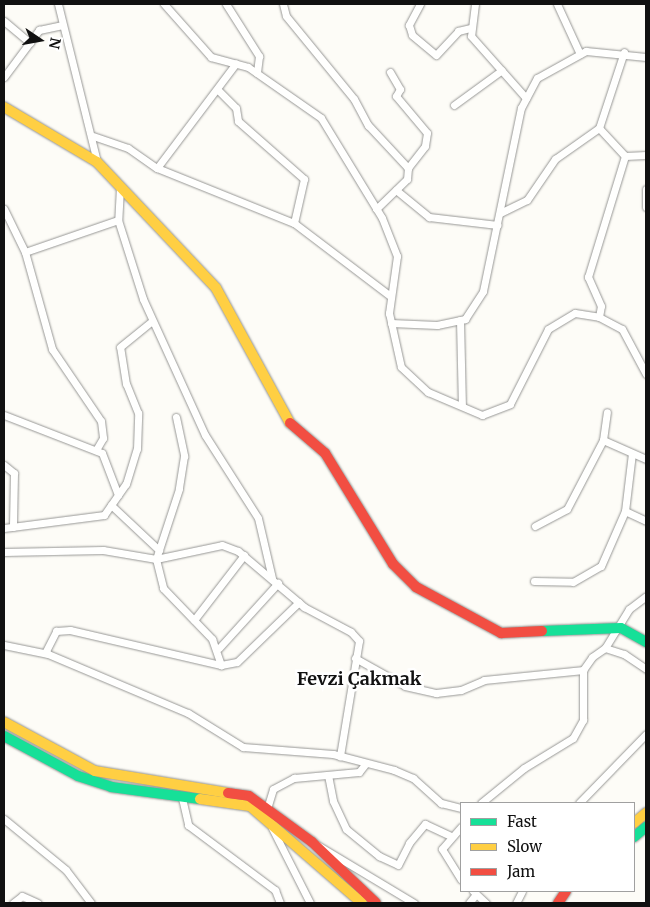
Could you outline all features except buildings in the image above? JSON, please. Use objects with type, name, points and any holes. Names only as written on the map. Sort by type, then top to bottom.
[{"type":"street","points":[[58,4],[62,25],[93,136],[97,162]]},
{"type":"street","points":[[164,4],[212,57],[257,73],[321,118],[376,209],[397,256],[398,274],[390,296],[391,323],[401,367],[428,392],[482,414],[510,404],[548,330],[575,313],[599,317],[622,329],[646,374]]},
{"type":"street","points":[[226,4],[259,56],[257,73]]},
{"type":"street","points":[[283,4],[286,16],[354,99],[368,125],[408,168]]},
{"type":"street","points":[[420,4],[408,25],[412,35],[436,55],[458,31],[470,28]]},
{"type":"street","points":[[475,4],[470,36],[526,98]]},
{"type":"street","points":[[557,4],[580,54]]},
{"type":"street","points":[[4,21],[30,43]]},
{"type":"street","points":[[4,77],[39,30],[62,25]]},
{"type":"street","points":[[500,213],[527,200],[555,159],[599,128],[624,52]]},
{"type":"street","points":[[391,323],[437,325],[466,319],[482,291],[526,98],[537,78],[580,54],[624,52],[646,57]]},
{"type":"street","points":[[157,168],[236,64]]},
{"type":"street","points":[[454,105],[502,70]]},
{"type":"street","points":[[376,209],[407,179],[408,168],[425,146],[427,133],[396,96],[400,89],[390,72]]},
{"type":"street","points":[[218,90],[236,108],[238,121],[304,179],[294,222]]},
{"type":"street","points":[[4,107],[97,162],[216,288],[291,425],[325,453],[393,564],[416,587],[501,633],[620,628],[646,642]]},
{"type":"street","points":[[599,128],[625,156],[646,155]]},
{"type":"street","points":[[93,136],[128,148],[157,168],[294,222],[390,296]]},
{"type":"street","points":[[599,317],[601,306],[588,277],[625,156]]},
{"type":"street","points":[[120,187],[118,220],[152,320],[205,435],[258,518],[272,578]]},
{"type":"street","points":[[646,188],[646,207]]},
{"type":"street","points":[[396,190],[430,218],[498,225]]},
{"type":"street","points":[[4,209],[25,252],[52,349],[101,421],[103,438],[96,450]]},
{"type":"street","points":[[25,252],[118,220]]},
{"type":"street","points":[[4,528],[104,516],[112,505],[118,496],[137,450],[138,413],[126,384],[120,347],[152,320]]},
{"type":"street","points":[[460,320],[462,405]]},
{"type":"street","points":[[535,526],[567,510],[603,440],[607,412]]},
{"type":"street","points":[[4,416],[102,453],[118,496]]},
{"type":"street","points":[[176,416],[184,456],[156,559],[163,588],[219,648],[222,666]]},
{"type":"street","points":[[603,440],[646,460]]},
{"type":"street","points":[[534,581],[573,582],[601,566],[625,511],[632,453]]},
{"type":"street","points":[[4,465],[14,473],[13,527]]},
{"type":"street","points":[[112,505],[159,550]]},
{"type":"street","points":[[625,511],[646,520]]},
{"type":"street","points":[[4,552],[103,550],[156,559],[222,545],[244,555],[299,602],[351,632],[359,641],[340,756]]},
{"type":"street","points":[[194,620],[244,555]]},
{"type":"street","points":[[219,648],[278,583]]},
{"type":"street","points":[[356,658],[405,686],[436,693],[461,690],[484,680],[583,670],[605,648],[620,628],[629,609],[646,596]]},
{"type":"street","points":[[45,654],[56,631],[70,630],[222,666],[237,662],[299,602]]},
{"type":"street","points":[[4,645],[45,654],[188,713],[243,747],[340,756],[366,763],[405,774],[441,803],[460,808]]},
{"type":"street","points":[[605,648],[624,654],[646,669]]},
{"type":"street","points":[[482,802],[524,768],[573,738],[583,720],[583,670]]},
{"type":"street","points":[[4,722],[95,771],[249,796],[362,903]]},
{"type":"street","points":[[579,802],[646,734]]},
{"type":"street","points":[[4,736],[78,776],[111,787],[250,806],[266,811],[312,842],[414,903]]},
{"type":"street","points":[[310,903],[266,811],[273,789],[294,778],[359,772],[366,763]]},
{"type":"street","points":[[328,775],[333,801],[346,829],[379,856],[398,865],[409,843],[425,824],[451,836]]},
{"type":"street","points":[[182,798],[188,825],[276,890],[280,903]]},
{"type":"street","points":[[635,822],[646,813]]},
{"type":"street","points":[[4,819],[66,870],[91,903]]},
{"type":"street","points":[[635,836],[646,827]]},
{"type":"street","points":[[460,828],[451,836],[442,849],[460,878]]},
{"type":"street","points":[[312,842],[376,903]]},
{"type":"street","points":[[469,903],[475,892],[486,903]]},
{"type":"street","points":[[13,903],[22,896],[38,903]]},
{"type":"traffic: fast","points":[[542,631],[621,628],[646,642]]},
{"type":"traffic: fast","points":[[4,736],[78,776],[111,787],[200,799]]},
{"type":"traffic: fast","points":[[635,836],[646,827]]},
{"type":"traffic: slow","points":[[4,107],[97,162],[216,288],[290,423]]},
{"type":"traffic: slow","points":[[4,722],[95,771],[228,793]]},
{"type":"traffic: slow","points":[[200,799],[250,806],[362,903]]},
{"type":"traffic: slow","points":[[635,822],[646,813]]},
{"type":"traffic: jam","points":[[290,423],[325,453],[393,564],[416,587],[501,633],[542,631]]},
{"type":"traffic: jam","points":[[228,793],[249,796],[312,842],[376,903]]},
{"type":"traffic: jam","points":[[558,903],[565,892]]},
{"type":"district","name":"Fevzi Çakmak","points":[[359,679]]}]
